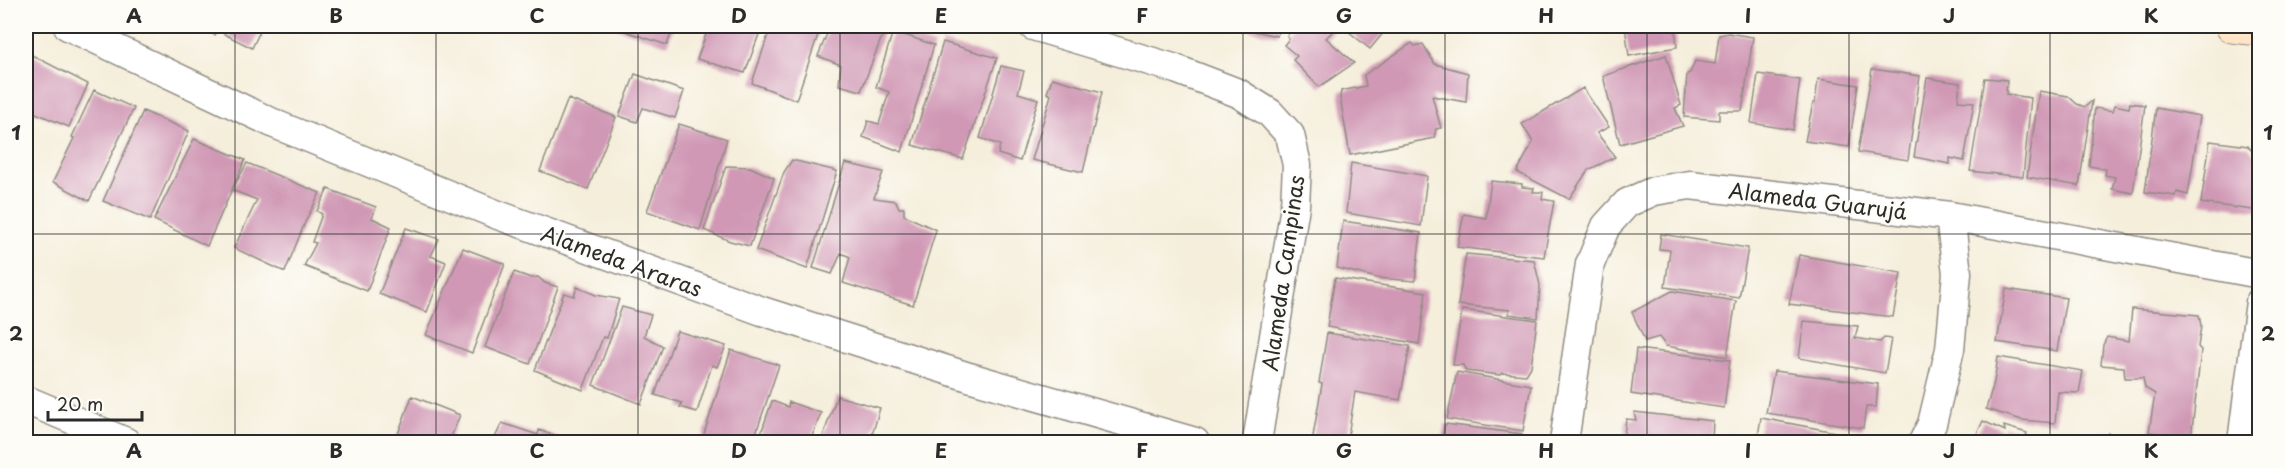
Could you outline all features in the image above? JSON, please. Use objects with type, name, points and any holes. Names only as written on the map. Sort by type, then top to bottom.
[{"type":"main road","points":[[2232,26],[2259,29]]},
{"type":"street","name":"Alameda Araras","points":[[68,26],[277,125],[498,215],[762,311],[969,377],[1195,442]]},
{"type":"street","name":"Alameda Campinas","points":[[1033,26],[1173,68],[1238,93],[1270,113],[1290,135],[1297,165],[1295,206],[1257,442]]},
{"type":"street","name":"Alameda Guarujá","points":[[1564,442],[1590,264],[1606,226],[1627,203],[1654,191],[1690,184],[1950,216],[2259,274]]},
{"type":"street","points":[[1923,442],[1932,424],[1950,348],[1957,273],[1950,216]]},
{"type":"street","points":[[2242,442],[2259,302]]},
{"type":"street","points":[[26,400],[126,442]]},
{"type":"building","points":[[192,26],[219,26],[215,35]]},
{"type":"building","points":[[228,26],[271,26],[269,30],[262,27],[252,48],[224,34]]},
{"type":"building","points":[[610,26],[674,26],[667,45]]},
{"type":"building","points":[[709,26],[762,26],[745,73],[697,59]]},
{"type":"building","points":[[771,26],[821,26],[796,100],[752,83]]},
{"type":"building","points":[[830,26],[886,26],[861,91],[839,85],[841,65],[818,56]]},
{"type":"building","points":[[1231,26],[1280,26],[1277,36]]},
{"type":"building","points":[[1291,26],[1338,26],[1326,38],[1354,63],[1319,87],[1293,60],[1297,56],[1284,45],[1289,39],[1287,36],[1293,27]]},
{"type":"building","points":[[1342,26],[1389,26],[1370,49]]},
{"type":"building","points":[[1625,26],[1675,26],[1677,47],[1629,56]]},
{"type":"building","points":[[893,31],[934,45],[902,152],[863,137],[868,121],[879,124],[889,92],[876,87]]},
{"type":"building","points":[[1728,33],[1753,37],[1742,111],[1719,111],[1719,120],[1684,117],[1687,74],[1690,73],[1695,61],[1715,64],[1719,35]]},
{"type":"building","points":[[943,42],[997,58],[963,159],[912,145]]},
{"type":"building","points":[[1412,43],[1415,46],[1423,44],[1435,64],[1468,73],[1466,102],[1432,96],[1441,128],[1436,129],[1434,138],[1350,155],[1340,97],[1341,91],[1366,86],[1364,75]]},
{"type":"building","points":[[26,52],[88,84],[69,127],[26,109]]},
{"type":"building","points":[[1666,55],[1681,105],[1675,108],[1683,126],[1620,144],[1603,76]]},
{"type":"building","points":[[1001,66],[1024,71],[1018,93],[1038,99],[1020,161],[998,154],[1000,145],[980,138]]},
{"type":"building","points":[[1872,69],[1920,76],[1908,160],[1858,152]]},
{"type":"building","points":[[635,74],[684,91],[675,118],[643,108],[637,122],[619,116]]},
{"type":"building","points":[[1758,74],[1800,80],[1793,130],[1751,123]]},
{"type":"building","points":[[1052,78],[1102,92],[1083,172],[1032,160],[1051,95],[1047,93]]},
{"type":"building","points":[[1927,78],[1960,83],[1958,101],[1974,102],[1964,161],[1950,158],[1950,164],[1914,157]]},
{"type":"building","points":[[1985,78],[2007,80],[2006,94],[2031,98],[2023,177],[1970,171]]},
{"type":"building","points":[[1818,79],[1858,85],[1849,147],[1805,141],[1813,103],[1815,103]]},
{"type":"building","points":[[1583,88],[1609,127],[1597,133],[1615,157],[1588,170],[1569,199],[1517,172],[1533,142],[1522,124]]},
{"type":"building","points":[[94,90],[134,108],[89,201],[53,182]]},
{"type":"building","points":[[2039,91],[2068,96],[2077,104],[2085,107],[2092,101],[2079,186],[2027,177]]},
{"type":"building","points":[[568,99],[616,117],[588,189],[540,171]]},
{"type":"building","points":[[2130,103],[2145,105],[2133,193],[2112,189],[2115,177],[2105,175],[2106,169],[2089,166],[2095,108],[2113,111],[2115,105],[2129,108]]},
{"type":"building","points":[[2156,108],[2200,116],[2188,195],[2177,192],[2176,196],[2145,192]]},
{"type":"building","points":[[143,111],[189,131],[150,220],[103,201]]},
{"type":"building","points":[[679,124],[727,139],[700,230],[647,211]]},
{"type":"building","points":[[194,139],[245,160],[207,246],[154,220]]},
{"type":"building","points":[[2210,141],[2248,146],[2255,155],[2260,156],[2260,211],[2201,203]]},
{"type":"building","points":[[792,160],[837,171],[807,269],[756,250],[784,172]]},
{"type":"building","points":[[247,163],[320,193],[306,220],[285,272],[234,248],[257,200],[232,190]]},
{"type":"building","points":[[845,163],[883,172],[874,198],[896,201],[899,208],[904,208],[904,215],[936,230],[913,305],[843,283],[850,257],[841,253],[832,274],[813,268]]},
{"type":"building","points":[[1351,163],[1427,176],[1421,226],[1346,213]]},
{"type":"building","points":[[726,166],[750,167],[774,178],[750,246],[730,241],[704,230]]},
{"type":"building","points":[[1491,181],[1522,184],[1522,187],[1534,188],[1533,192],[1543,192],[1542,199],[1554,201],[1544,257],[1457,247],[1464,214],[1486,218]]},
{"type":"building","points":[[328,189],[376,207],[372,218],[391,227],[367,291],[304,266],[316,243],[312,242],[322,214],[317,211]]},
{"type":"building","points":[[1343,221],[1421,233],[1415,281],[1377,278],[1337,268]]},
{"type":"building","points":[[406,228],[439,239],[431,256],[446,262],[427,312],[379,294]]},
{"type":"building","points":[[1661,234],[1748,248],[1739,298],[1665,287],[1670,250],[1659,249]]},
{"type":"building","points":[[463,248],[505,264],[472,353],[426,335]]},
{"type":"building","points":[[1466,254],[1534,260],[1540,285],[1538,318],[1508,314],[1510,310],[1458,305]]},
{"type":"building","points":[[1799,255],[1901,273],[1893,317],[1789,304]]},
{"type":"building","points":[[514,272],[531,278],[538,277],[545,283],[558,287],[530,364],[485,347]]},
{"type":"building","points":[[1335,278],[1426,292],[1419,344],[1327,327]]},
{"type":"building","points":[[577,287],[596,295],[619,299],[607,338],[603,337],[583,390],[535,370],[564,293],[574,296]]},
{"type":"building","points":[[2006,289],[2066,298],[2057,351],[1997,342]]},
{"type":"building","points":[[1672,291],[1736,301],[1727,357],[1666,346],[1659,337],[1645,341],[1632,312]]},
{"type":"building","points":[[622,307],[651,315],[644,336],[663,346],[641,404],[593,385]]},
{"type":"building","points":[[2132,309],[2199,315],[2201,326],[2198,347],[2201,350],[2191,439],[2149,432],[2155,394],[2145,388],[2143,378],[2125,378],[2124,367],[2101,365],[2103,345],[2107,337],[2129,341]]},
{"type":"building","points":[[1462,310],[1537,320],[1531,367],[1526,375],[1466,371],[1463,365],[1453,365]]},
{"type":"building","points":[[1804,321],[1858,326],[1855,338],[1880,342],[1884,338],[1891,339],[1885,373],[1799,358]]},
{"type":"building","points":[[677,331],[726,346],[717,367],[712,365],[697,412],[680,407],[682,403],[655,395]]},
{"type":"building","points":[[1327,333],[1410,346],[1400,400],[1355,392],[1347,442],[1312,442],[1322,384],[1319,383]]},
{"type":"building","points":[[1636,349],[1730,360],[1724,408],[1631,394]]},
{"type":"building","points":[[731,350],[779,365],[753,442],[717,442],[703,437]]},
{"type":"building","points":[[1998,357],[2083,371],[2079,393],[2058,392],[2055,423],[2022,420],[1986,409]]},
{"type":"building","points":[[1774,371],[1878,384],[1876,407],[1866,407],[1863,428],[1766,413]]},
{"type":"building","points":[[1457,372],[1531,385],[1523,431],[1447,419]]},
{"type":"building","points":[[412,396],[460,415],[449,442],[395,442]]},
{"type":"building","points":[[837,396],[880,408],[870,442],[821,442]]},
{"type":"building","points":[[772,401],[788,407],[789,402],[821,413],[810,442],[758,442]]},
{"type":"building","points":[[1634,412],[1713,421],[1712,440],[1718,442],[1623,442],[1626,419],[1636,420]]},
{"type":"building","points":[[1761,418],[1857,436],[1856,442],[1757,442]]},
{"type":"building","points":[[1983,421],[2005,431],[2004,426],[2042,440],[2041,442],[1973,442]]},
{"type":"building","points":[[502,423],[538,435],[539,430],[571,442],[493,442]]},
{"type":"building","points":[[1445,424],[1522,434],[1520,442],[1441,442]]},
{"type":"building","points":[[2108,433],[2134,442],[2104,442]]}]
